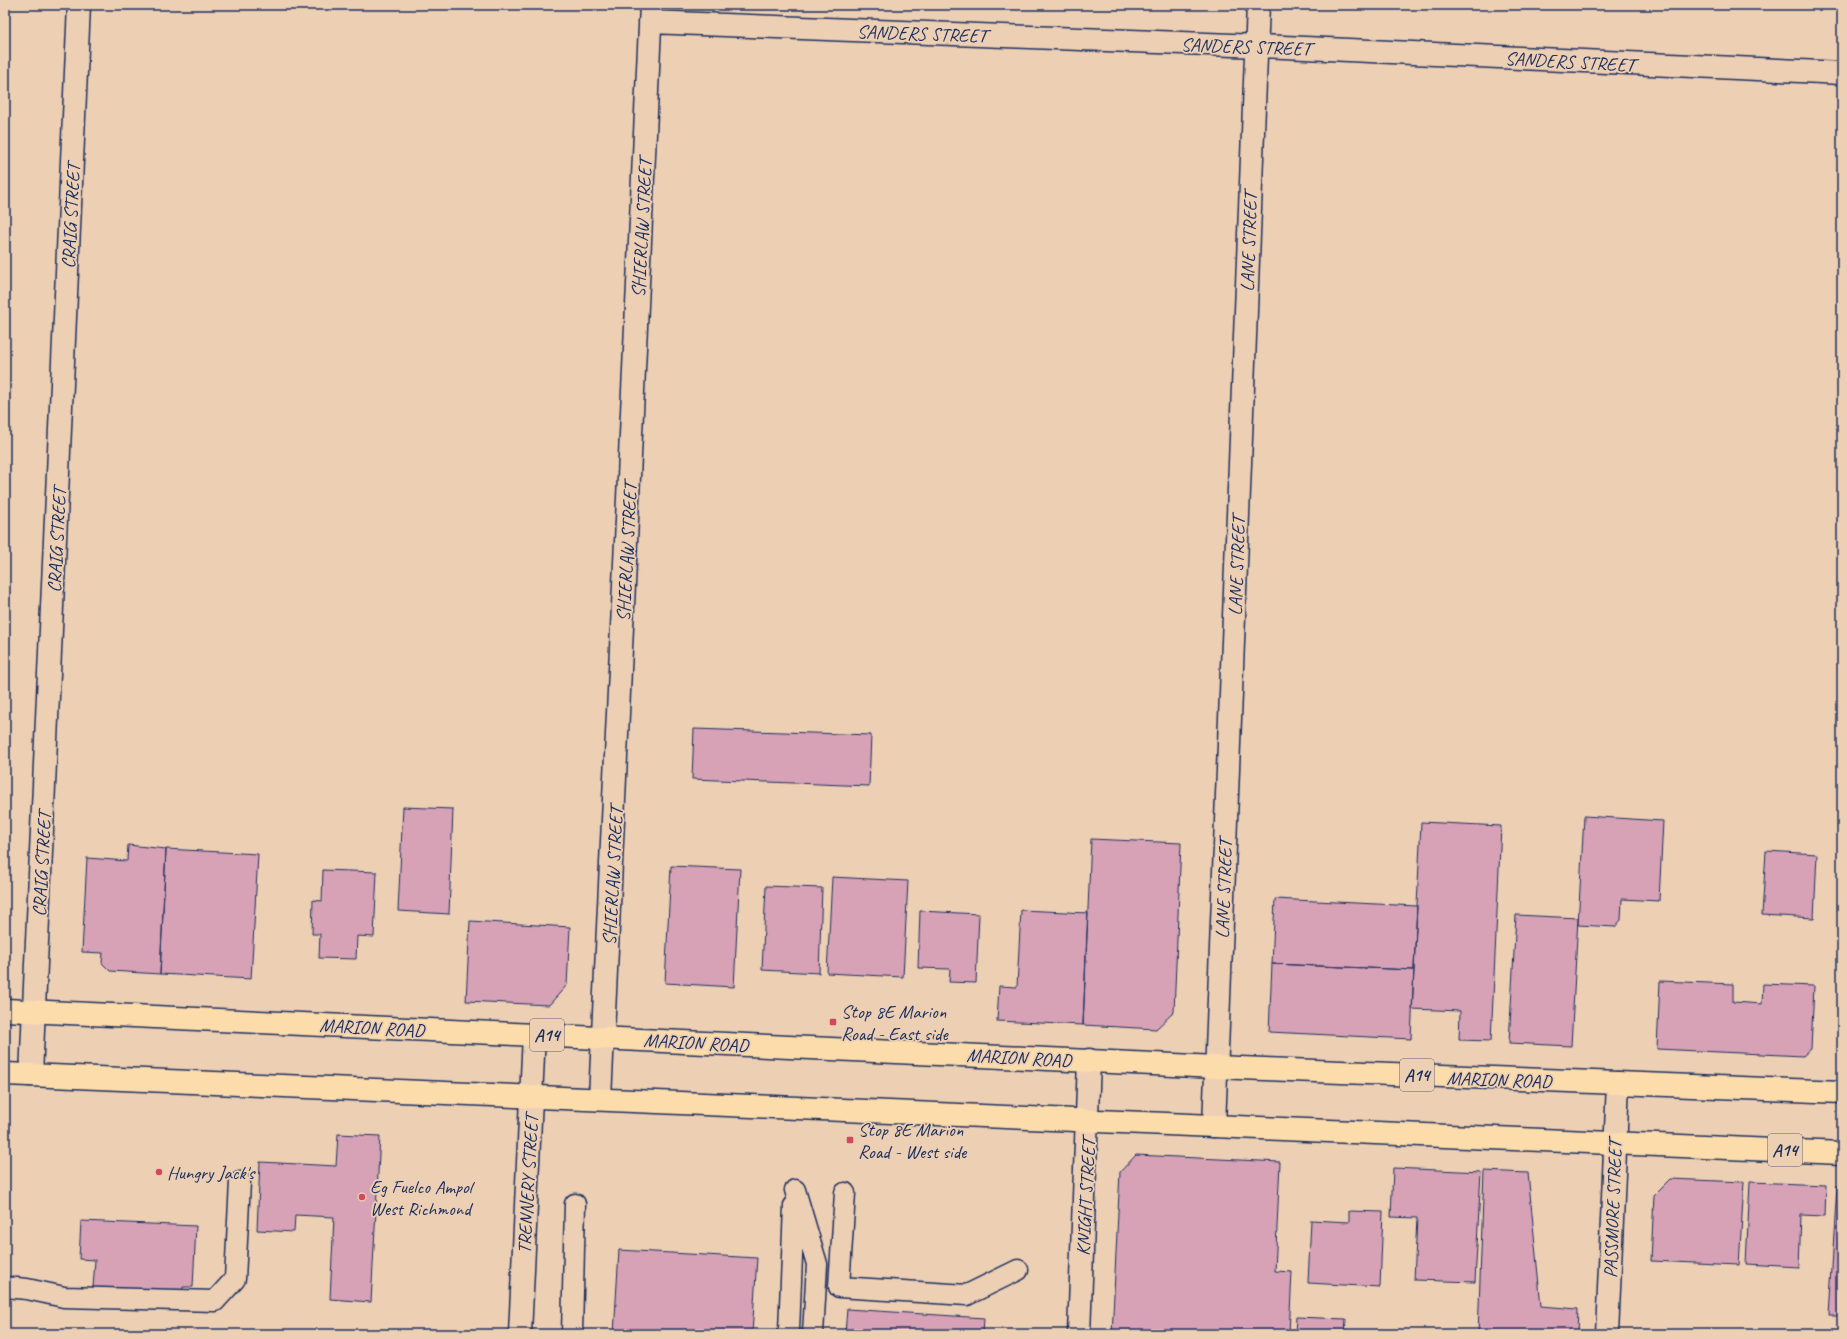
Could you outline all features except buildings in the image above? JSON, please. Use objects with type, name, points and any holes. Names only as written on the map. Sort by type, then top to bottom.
[{"type":"main road","name":"MARION ROAD","points":[[5,1010],[1216,1067],[1842,1092]]},
{"type":"main road","name":"A14","points":[[5,1074],[1088,1119],[1214,1126],[1842,1153]]},
{"type":"street","name":"CRAIG STREET","points":[[31,1075],[79,5]]},
{"type":"street","name":"LANE STREET","points":[[1214,1126],[1258,5]]},
{"type":"street","name":"SANDERS STREET","points":[[651,13],[1256,46],[1842,73]]},
{"type":"street","name":"SHIERLAW STREET","points":[[600,1099],[651,13]]},
{"type":"street","name":"TRENNERY STREET","points":[[520,1334],[534,1034]]},
{"type":"street","name":"KNIGHT STREET","points":[[1079,1334],[1089,1060]]},
{"type":"street","name":"PASSMORE STREET","points":[[1607,1334],[1618,1083]]},
{"type":"lane","points":[[5,1288],[27,1288],[64,1297],[215,1301],[235,1279],[240,1182]]},
{"type":"lane","points":[[787,1334],[795,1190],[817,1264],[813,1334]]},
{"type":"lane","points":[[845,1193],[839,1287],[967,1295],[1018,1270]]},
{"type":"lane","points":[[572,1334],[575,1204]]},
{"type":"place","name":"Stop 8E Marion Road - East side","points":[[833,1022]]},
{"type":"place","name":"Stop 8E Marion Road - West side","points":[[850,1140]]},
{"type":"place","name":"Hungry Jack's","points":[[159,1172]]},
{"type":"place","name":"Eg Fuelco Ampol West Richmond","points":[[362,1197]]}]
